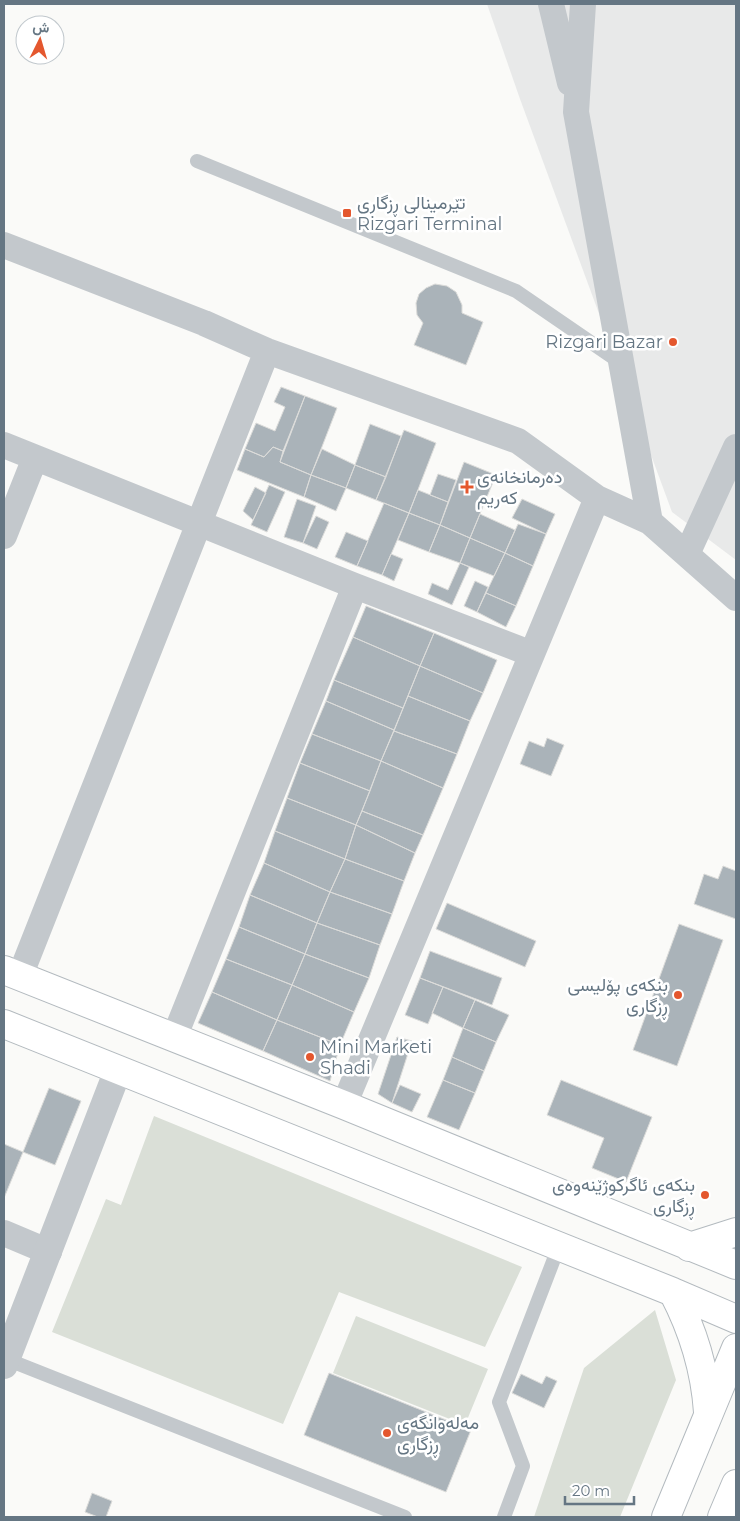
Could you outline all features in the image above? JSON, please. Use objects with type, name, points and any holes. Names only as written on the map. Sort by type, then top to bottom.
[{"type":"main road","points":[[12,973],[344,1105],[736,1265]]},
{"type":"main road","points":[[4,1024],[736,1319]]},
{"type":"main road","points":[[689,1247],[736,1232]]},
{"type":"main road","points":[[673,1292],[692,1331],[699,1352],[704,1373],[708,1416]]},
{"type":"main road","points":[[666,1517],[736,1348]]},
{"type":"main road","points":[[722,1517],[736,1484]]},
{"type":"street","points":[[551,4],[576,112],[650,522]]},
{"type":"street","points":[[576,112],[584,4]]},
{"type":"street","points":[[4,245],[204,323],[267,350],[518,441],[597,498],[650,522],[736,598]]},
{"type":"street","points":[[12,973],[198,523],[267,350]]},
{"type":"street","points":[[4,445],[354,586],[532,654]]},
{"type":"street","points":[[687,554],[736,450]]},
{"type":"street","points":[[4,536],[35,458]]},
{"type":"street","points":[[344,1105],[597,498]]},
{"type":"street","points":[[174,1038],[354,586]]},
{"type":"street","points":[[5,1362],[118,1070]]},
{"type":"street","points":[[4,1233],[49,1252]]},
{"type":"lane","points":[[197,161],[516,291],[622,364]]},
{"type":"lane","points":[[504,1517],[523,1466],[498,1402],[558,1246]]},
{"type":"lane","points":[[5,1362],[405,1517]]},
{"type":"shaded area","name":"Rizgari Bazar","points":[[487,4],[736,4],[736,560],[672,512],[520,99]]},
{"type":"shaded area","points":[[154,1116],[522,1267],[485,1347],[339,1292],[283,1424],[52,1332],[106,1199],[121,1205]]},
{"type":"shaded area","points":[[655,1310],[676,1380],[620,1517],[534,1517],[584,1368]]},
{"type":"shaded area","points":[[356,1316],[488,1369],[465,1425],[333,1373]]},
{"type":"building","points":[[435,284],[447,286],[456,292],[462,305],[462,313],[483,322],[466,365],[414,345],[423,323],[417,315],[416,303],[419,294]]},
{"type":"building","points":[[281,387],[305,396],[283,451],[273,447],[264,457],[245,449],[256,423],[275,431],[285,407],[274,402]]},
{"type":"building","points":[[305,396],[337,408],[311,475],[280,462]]},
{"type":"building","points":[[370,424],[401,436],[386,477],[355,465]]},
{"type":"building","points":[[404,430],[436,443],[409,513],[376,500]]},
{"type":"building","points":[[273,447],[283,451],[280,462],[311,475],[304,497],[237,470],[245,449],[264,457]]},
{"type":"building","points":[[322,449],[355,465],[346,488],[311,475]]},
{"type":"building","points":[[464,462],[496,475],[470,538],[440,525]]},
{"type":"building","points":[[355,465],[386,477],[376,500],[346,488]]},
{"type":"building","points":[[438,474],[456,480],[448,502],[430,495]]},
{"type":"building","points":[[311,475],[346,488],[336,511],[304,497]]},
{"type":"building","points":[[269,485],[285,492],[267,532],[251,525]]},
{"type":"building","points":[[255,487],[266,493],[253,520],[243,511]]},
{"type":"building","points":[[418,490],[448,502],[440,525],[409,513]]},
{"type":"building","points":[[297,499],[316,506],[303,543],[284,537]]},
{"type":"building","points":[[522,499],[555,514],[546,534],[512,518]]},
{"type":"building","points":[[384,503],[409,513],[382,575],[357,566]]},
{"type":"building","points":[[409,513],[440,525],[429,552],[398,540]]},
{"type":"building","points":[[480,514],[515,530],[505,553],[470,538]]},
{"type":"building","points":[[316,516],[329,522],[317,549],[303,543]]},
{"type":"building","points":[[518,524],[546,534],[533,566],[505,553]]},
{"type":"building","points":[[440,525],[470,538],[460,563],[429,552]]},
{"type":"building","points":[[346,532],[368,541],[357,566],[335,557]]},
{"type":"building","points":[[470,538],[505,553],[494,576],[460,563]]},
{"type":"building","points":[[505,553],[533,566],[516,606],[486,593]]},
{"type":"building","points":[[391,554],[403,559],[394,581],[382,575]]},
{"type":"building","points":[[460,563],[469,567],[452,605],[428,594],[432,583],[448,590]]},
{"type":"building","points":[[475,581],[488,587],[477,612],[464,606]]},
{"type":"building","points":[[486,593],[516,606],[506,627],[477,612]]},
{"type":"building","points":[[366,606],[434,633],[420,666],[353,637]]},
{"type":"building","points":[[434,633],[497,660],[483,693],[420,666]]},
{"type":"building","points":[[353,637],[420,666],[403,708],[334,680]]},
{"type":"building","points":[[420,666],[483,693],[470,721],[408,696]]},
{"type":"building","points":[[334,680],[403,708],[394,730],[326,701]]},
{"type":"building","points":[[408,696],[470,721],[457,754],[394,731]]},
{"type":"building","points":[[326,701],[394,730],[381,761],[312,734]]},
{"type":"building","points":[[394,731],[457,754],[443,788],[381,761]]},
{"type":"building","points":[[312,734],[381,761],[370,791],[300,763]]},
{"type":"building","points":[[547,738],[564,745],[551,776],[520,764],[529,741],[544,747]]},
{"type":"building","points":[[381,761],[443,788],[423,835],[362,811]]},
{"type":"building","points":[[300,763],[370,791],[356,825],[287,798]]},
{"type":"building","points":[[287,798],[356,825],[345,859],[275,831]]},
{"type":"building","points":[[362,811],[423,835],[415,853],[356,825]]},
{"type":"building","points":[[356,825],[415,853],[404,881],[345,859]]},
{"type":"building","points":[[275,831],[345,859],[330,892],[264,863]]},
{"type":"building","points":[[345,859],[404,881],[392,914],[330,892]]},
{"type":"building","points":[[264,863],[330,892],[317,923],[250,895]]},
{"type":"building","points":[[723,866],[736,871],[736,919],[694,904],[704,874],[718,879]]},
{"type":"building","points":[[330,892],[392,914],[380,945],[317,923]]},
{"type":"building","points":[[250,895],[317,923],[305,954],[239,927]]},
{"type":"building","points":[[447,903],[536,941],[525,967],[436,929]]},
{"type":"building","points":[[317,923],[380,945],[369,978],[305,954]]},
{"type":"building","name":"بنکەی پۆلیسی ڕزگاری","points":[[679,924],[723,940],[677,1066],[633,1050]]},
{"type":"building","points":[[239,927],[305,954],[292,985],[226,959]]},
{"type":"building","points":[[430,951],[502,978],[492,1005],[420,978]]},
{"type":"building","points":[[305,954],[369,978],[354,1012],[292,985]]},
{"type":"building","points":[[226,959],[292,985],[277,1020],[212,992]]},
{"type":"building","points":[[420,978],[443,987],[428,1024],[405,1015]]},
{"type":"building","points":[[292,985],[354,1012],[340,1045],[277,1020]]},
{"type":"building","points":[[443,987],[475,1000],[463,1028],[432,1013]]},
{"type":"building","points":[[212,992],[277,1020],[263,1051],[198,1023]]},
{"type":"building","points":[[475,1000],[509,1015],[496,1042],[463,1028]]},
{"type":"building","points":[[277,1020],[340,1045],[330,1081],[263,1051]]},
{"type":"building","points":[[463,1028],[496,1042],[484,1071],[452,1057]]},
{"type":"building","points":[[397,1037],[412,1041],[392,1103],[378,1094]]},
{"type":"building","points":[[452,1057],[484,1071],[475,1093],[443,1080]]},
{"type":"building","points":[[443,1080],[475,1093],[459,1130],[427,1117]]},
{"type":"building","points":[[561,1080],[652,1117],[626,1182],[592,1168],[604,1138],[547,1115]]},
{"type":"building","points":[[400,1085],[421,1094],[412,1112],[392,1103]]},
{"type":"building","points":[[49,1088],[81,1101],[55,1165],[23,1152]]},
{"type":"building","points":[[4,1144],[23,1152],[4,1198]]},
{"type":"building","name":"مەلەوانگەی ڕزگاری","points":[[329,1373],[471,1430],[446,1492],[304,1435]]},
{"type":"building","points":[[521,1374],[542,1384],[546,1376],[557,1381],[544,1408],[512,1393]]},
{"type":"building","points":[[92,1493],[112,1501],[106,1517],[98,1517],[85,1512]]},
{"type":"place","name":"تێرمینالی ڕزگاری Rizgari Terminal","points":[[347,213]]},
{"type":"place","name":"Rizgari Bazar","points":[[673,342]]},
{"type":"place","name":"دەرمانخانەی کەریم","points":[[467,487]]},
{"type":"place","name":"بنکەی پۆلیسی ڕزگاری","points":[[678,995]]},
{"type":"place","name":"Mini Marketi Shadi","points":[[310,1057]]},
{"type":"place","name":"بنکەی ئاگرکوژێنەوەی ڕزگاری","points":[[705,1195]]},
{"type":"place","name":"مەلەوانگەی ڕزگاری","points":[[387,1433]]}]
